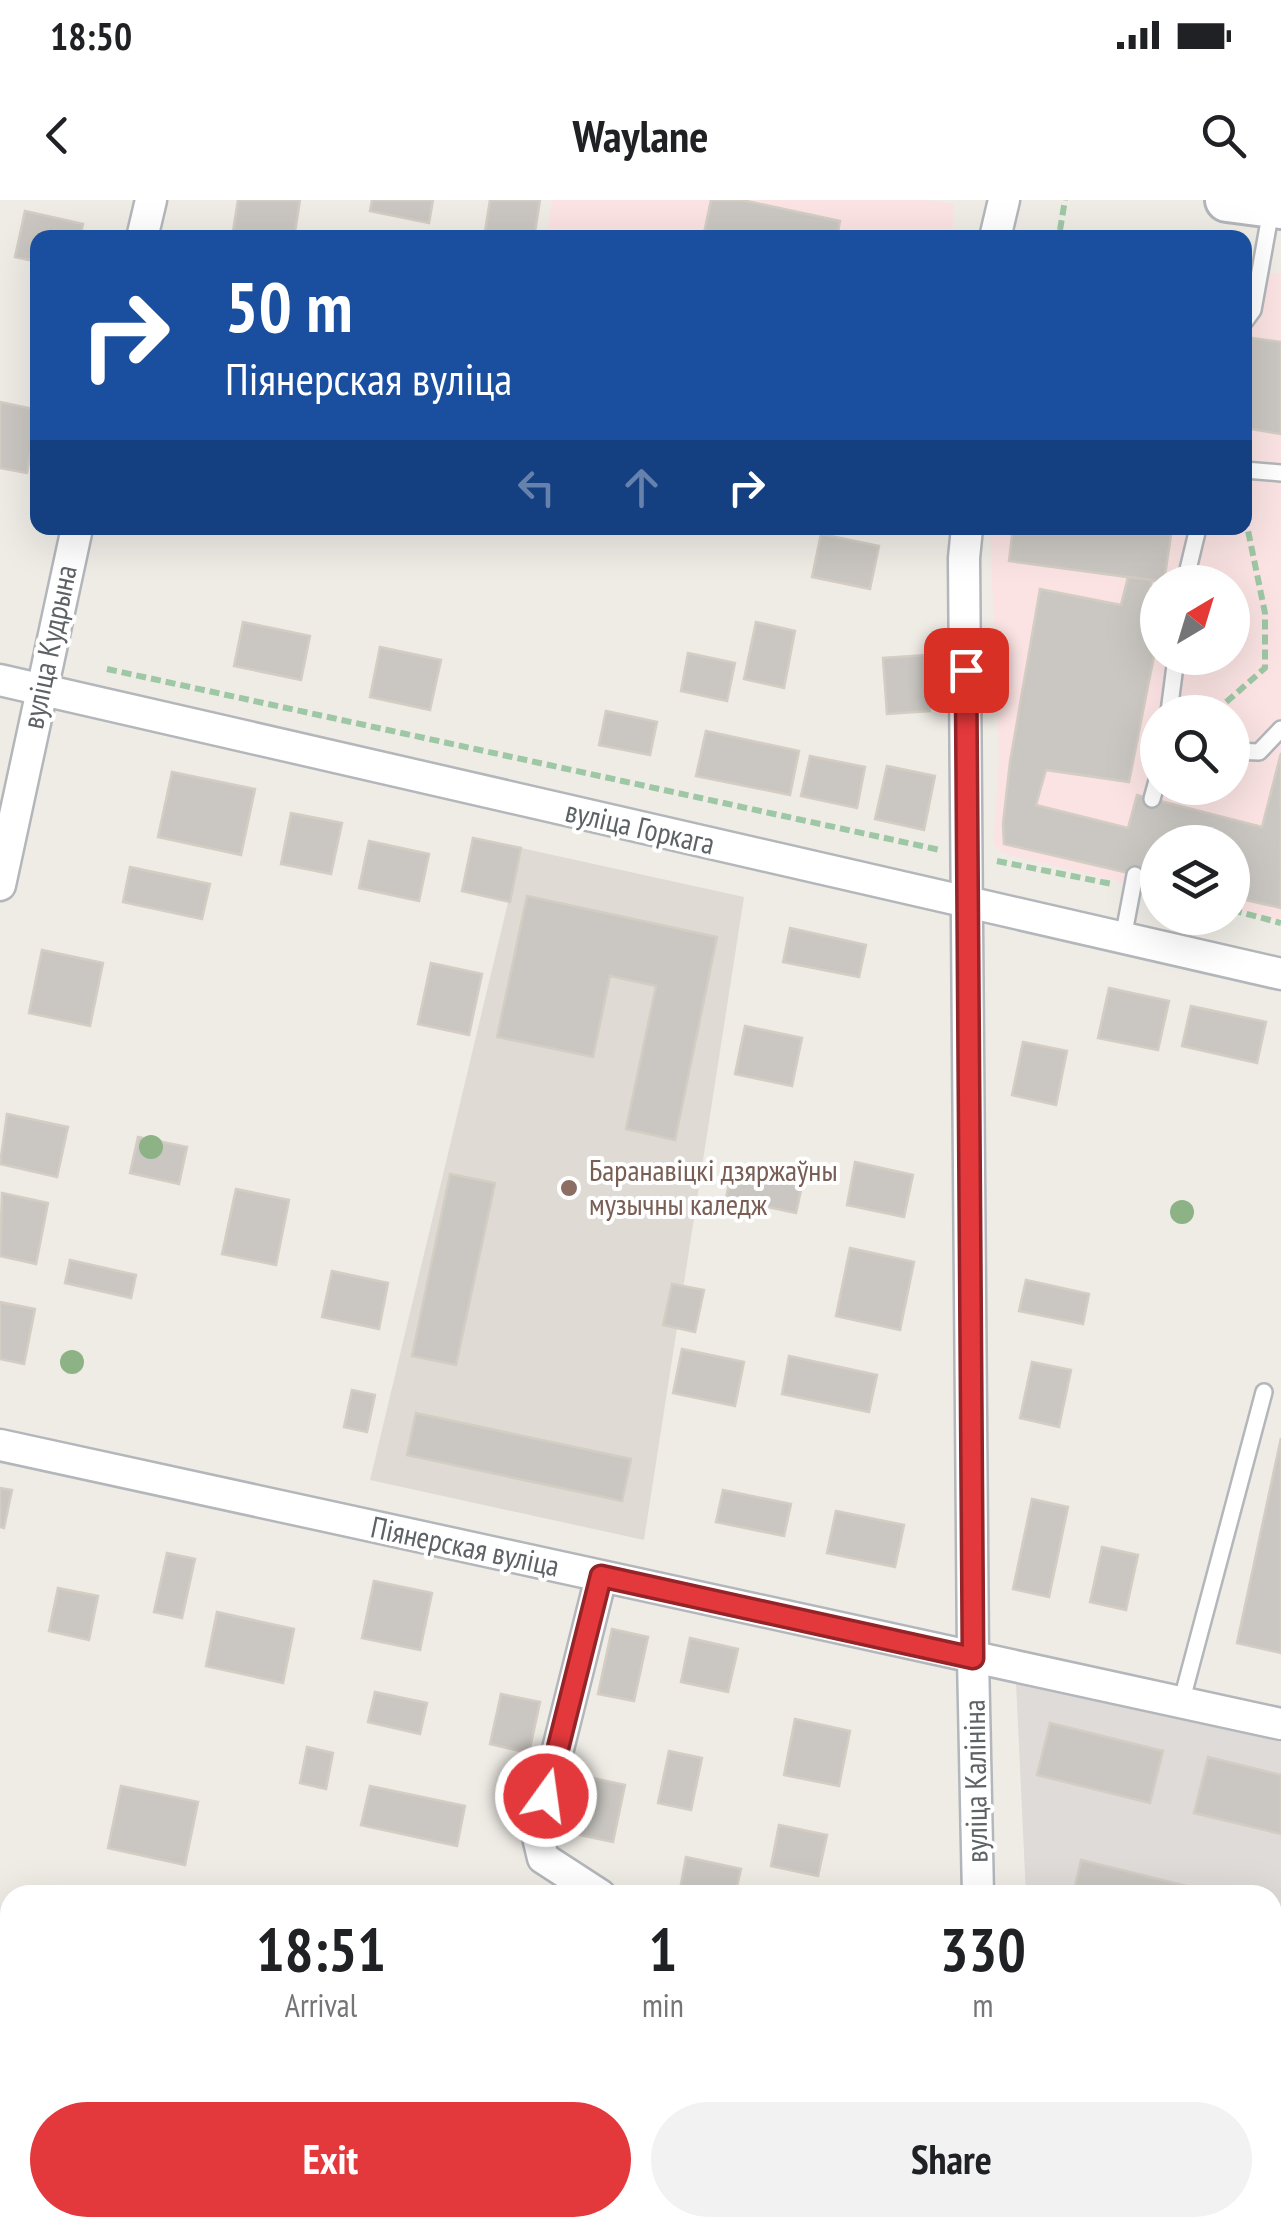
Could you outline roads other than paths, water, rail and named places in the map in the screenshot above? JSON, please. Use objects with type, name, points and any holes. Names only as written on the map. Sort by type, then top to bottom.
[{"type":"main road","points":[[1227,200],[1276,207]]},
{"type":"street","points":[[144,230],[151,200]]},
{"type":"street","points":[[997,230],[1004,200]]},
{"type":"street","name":"вуліца Кудрына","points":[[0,885],[75,535]]},
{"type":"street","name":"вуліца Калініна","points":[[966,535],[978,1885]]},
{"type":"street","name":"вуліца Горкага","points":[[0,680],[1281,974]]},
{"type":"street","name":"Піянерская вуліца","points":[[0,1446],[1281,1724]]},
{"type":"street","points":[[585,1885],[543,1858],[538,1832],[601,1576]]},
{"type":"lane","points":[[1252,311],[1276,207]]},
{"type":"lane","points":[[1252,471],[1281,474]]},
{"type":"lane","points":[[1189,565],[1196,535]]},
{"type":"lane","points":[[1250,752],[1259,752],[1281,730]]},
{"type":"lane","points":[[1122,938],[1134,881]]},
{"type":"lane","points":[[1181,1703],[1264,1392]]},
{"type":"place","name":"Баранавіцкі дзяржаўны музычны каледж","points":[[569,1188]]}]
